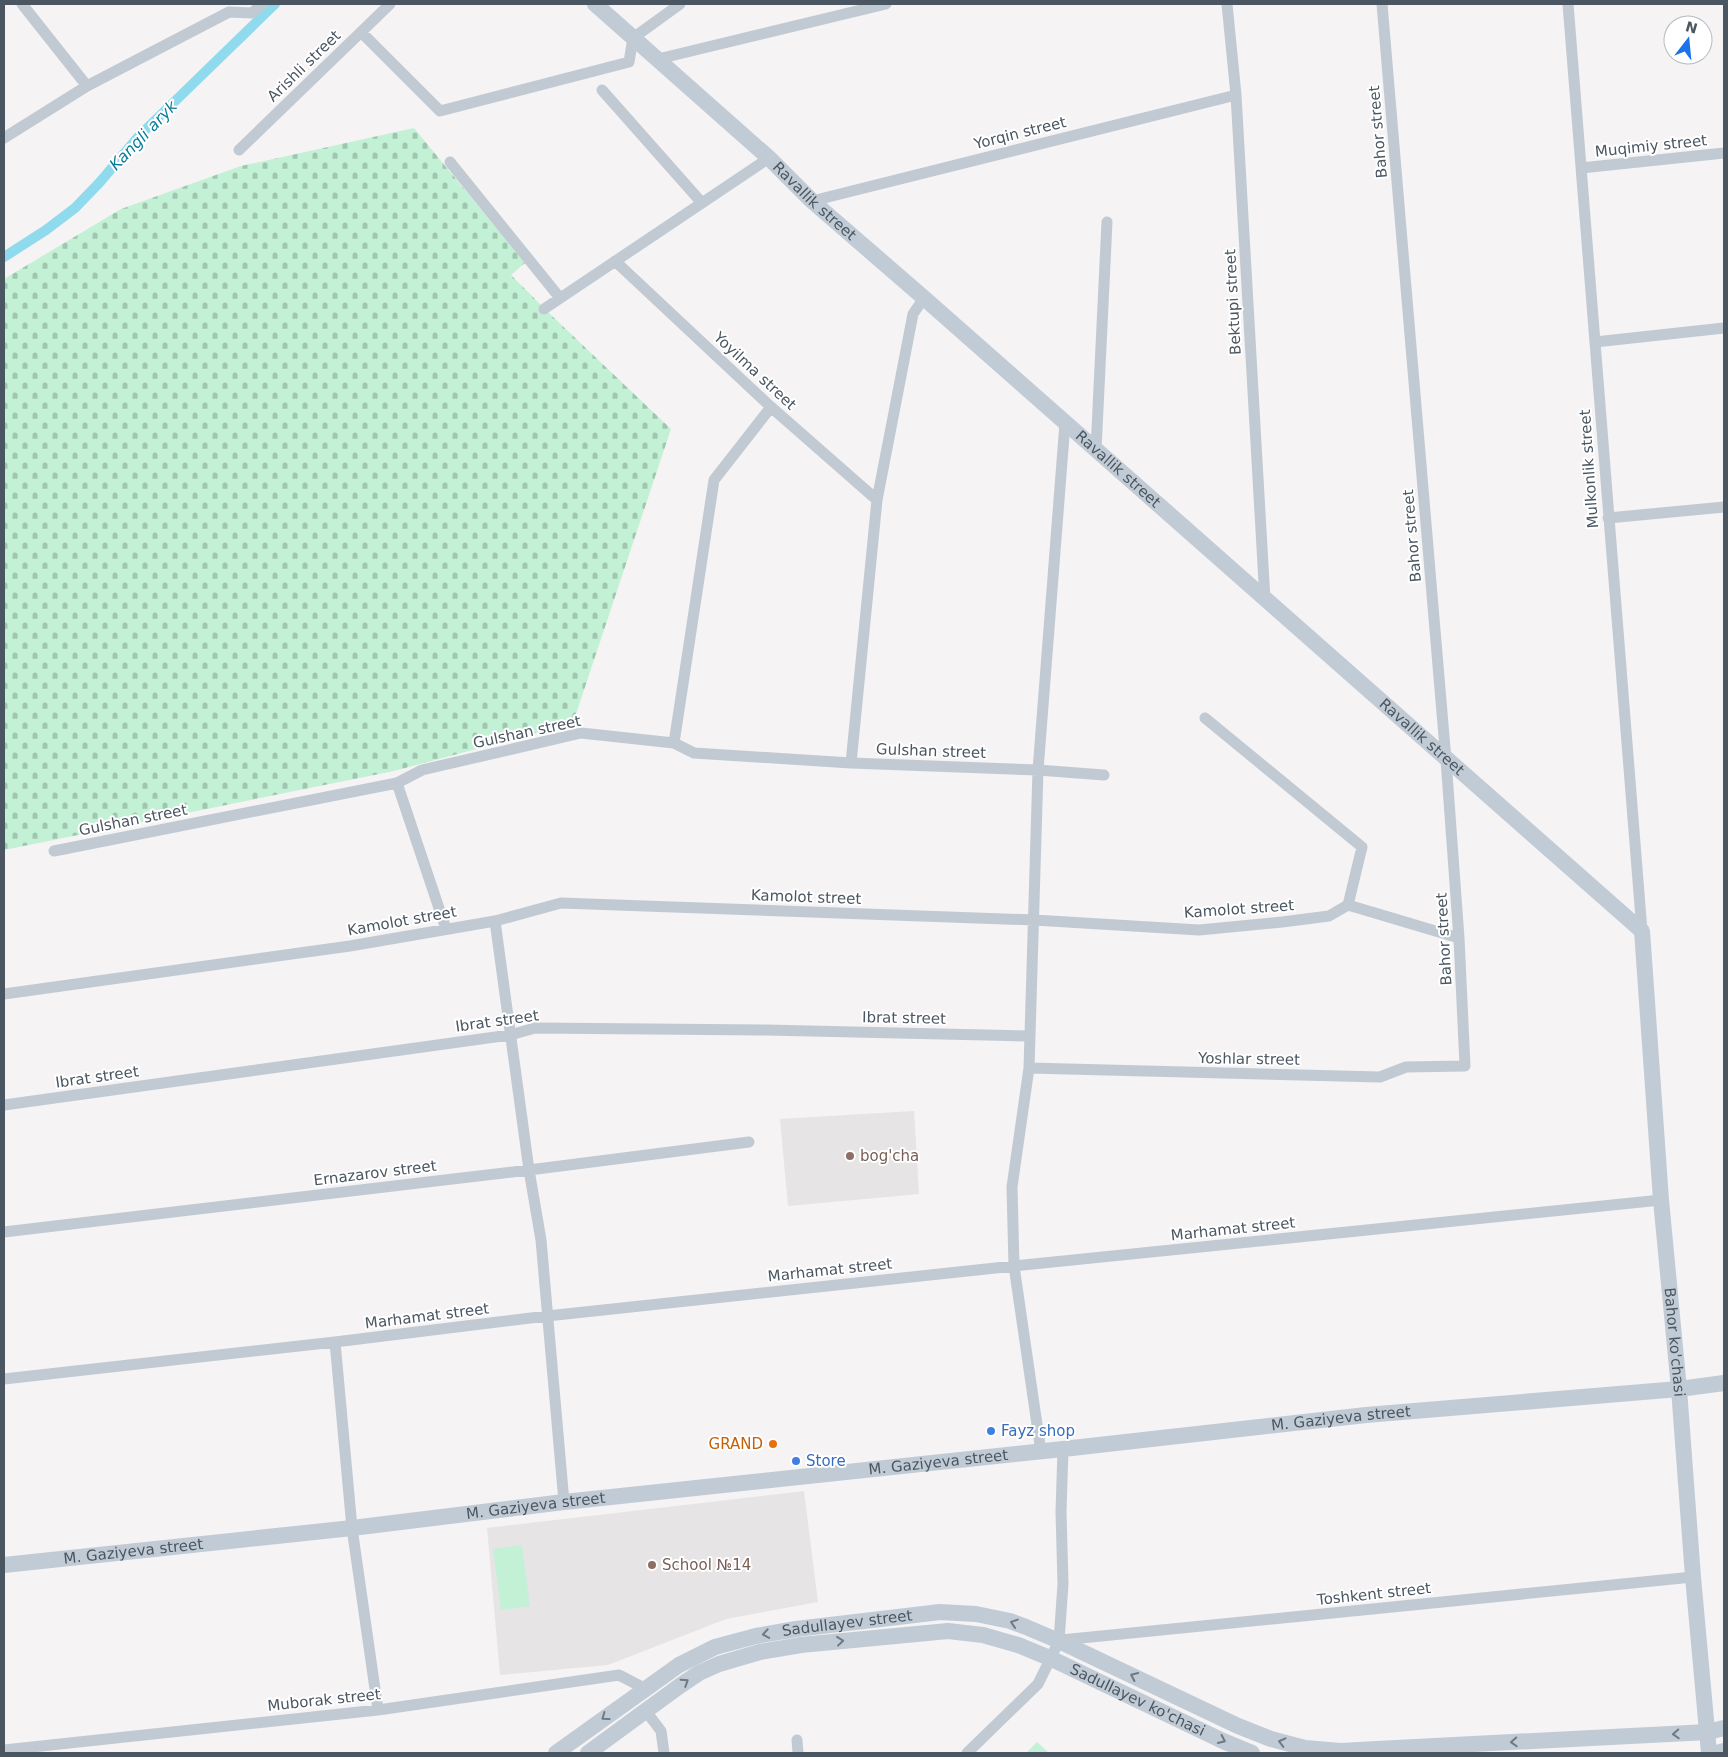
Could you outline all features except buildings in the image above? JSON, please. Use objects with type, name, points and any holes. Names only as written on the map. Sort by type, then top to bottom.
[{"type":"street","points":[[22,4],[87,86]]},
{"type":"street","points":[[4,138],[87,86],[229,12],[252,13],[262,4]]},
{"type":"street","name":"Arishli street","points":[[239,150],[390,4]]},
{"type":"street","name":"Ravallik street","points":[[595,4],[768,158],[812,201],[1642,932]]},
{"type":"street","points":[[361,32],[440,111],[629,62],[633,38],[680,4]]},
{"type":"street","points":[[658,60],[886,4]]},
{"type":"street","name":"Bektupi street","points":[[1227,4],[1236,95],[1265,600]]},
{"type":"street","name":"Bahor street","points":[[1382,4],[1446,760],[1459,938],[1465,1066]]},
{"type":"street","name":"Mulkonlik street","points":[[1568,4],[1642,932]]},
{"type":"street","points":[[602,90],[702,202]]},
{"type":"street","name":"Yorqin street","points":[[812,201],[1236,95]]},
{"type":"street","name":"Muqimiy street","points":[[1581,168],[1724,153]]},
{"type":"street","points":[[544,309],[768,158]]},
{"type":"street","points":[[450,162],[560,298]]},
{"type":"street","points":[[1096,450],[1107,222]]},
{"type":"street","name":"Yoyilma street","points":[[615,261],[771,407],[877,500]]},
{"type":"street","points":[[851,762],[877,500],[913,314],[924,298]]},
{"type":"street","points":[[1595,342],[1724,328]]},
{"type":"street","points":[[674,743],[714,480],[771,407]]},
{"type":"street","points":[[1041,1452],[1014,1266],[1012,1187],[1029,1068],[1038,770],[1064,423]]},
{"type":"street","points":[[1608,518],[1724,507]]},
{"type":"street","points":[[1204,718],[1362,847],[1348,905],[1459,938]]},
{"type":"street","name":"Gulshan street","points":[[54,851],[397,783],[422,770],[581,733],[674,743],[694,754],[1038,770],[1104,775]]},
{"type":"street","points":[[397,783],[446,929]]},
{"type":"street","name":"Kamolot street","points":[[4,994],[350,946],[495,921],[561,903],[1034,920],[1199,930],[1330,916],[1348,905]]},
{"type":"street","points":[[495,921],[529,1170],[541,1240],[564,1502]]},
{"type":"street","name":"Bahor ko'chasi","points":[[1642,932],[1661,1200],[1710,1753]]},
{"type":"street","name":"Ibrat street","points":[[4,1106],[510,1034],[535,1028],[766,1030],[1030,1036]]},
{"type":"street","name":"Yoshlar street","points":[[1029,1068],[1380,1077],[1406,1067],[1465,1066]]},
{"type":"street","name":"Ernazarov street","points":[[4,1232],[749,1142]]},
{"type":"street","name":"Marhamat street","points":[[4,1379],[547,1316],[1661,1200]]},
{"type":"street","points":[[335,1342],[352,1528],[378,1710]]},
{"type":"street","name":"M. Gaziyeva street","points":[[4,1565],[1366,1415],[1679,1389],[1724,1383]]},
{"type":"street","points":[[967,1753],[1038,1684],[1052,1659],[1059,1641],[1063,1584],[1061,1512],[1063,1449]]},
{"type":"street","name":"Toshkent street","points":[[1059,1641],[1693,1577]]},
{"type":"street","name":"Sadullayev street","points":[[644,1688],[678,1664],[696,1655],[735,1641],[796,1629],[923,1614],[958,1612],[994,1617],[1026,1627],[1238,1726],[1271,1739],[1305,1748],[1341,1751],[1708,1732],[1724,1728]]},
{"type":"street","name":"Sadullayev ko'chasi","points":[[588,1753],[699,1673],[719,1664],[760,1652],[801,1645],[912,1634],[965,1632],[1001,1639],[1052,1659],[1252,1753]]},
{"type":"street","name":"Muborak street","points":[[4,1750],[378,1710],[620,1675],[644,1688]]},
{"type":"street","points":[[556,1753],[644,1688]]},
{"type":"street","points":[[646,1710],[660,1731],[664,1753]]},
{"type":"street","points":[[797,1740],[798,1753]]},
{"type":"street","points":[[1716,1753],[1724,1751]]},
{"type":"shaded area","name":"bog'cha","points":[[914,1111],[919,1194],[788,1206],[780,1119]]},
{"type":"shaded area","name":"School №14","points":[[804,1491],[818,1602],[726,1619],[608,1665],[500,1675],[487,1528]]},
{"type":"green space","points":[[414,128],[525,263],[511,275],[671,429],[573,723],[394,771],[4,850],[4,279],[121,209],[241,166]]},
{"type":"green space","points":[[522,1545],[530,1606],[501,1610],[493,1549]]},
{"type":"green space","points":[[1037,1742],[1049,1753],[1026,1753]]},
{"type":"waterway","name":"Kangli aryk","points":[[4,257],[46,230],[75,208],[139,136],[275,4]]},
{"type":"place","name":"bog'cha","points":[[850,1156]]},
{"type":"place","name":"Fayz shop","points":[[991,1431]]},
{"type":"place","name":"GRAND","points":[[773,1444]]},
{"type":"place","name":"Store","points":[[796,1461]]},
{"type":"place","name":"School №14","points":[[652,1565]]}]
